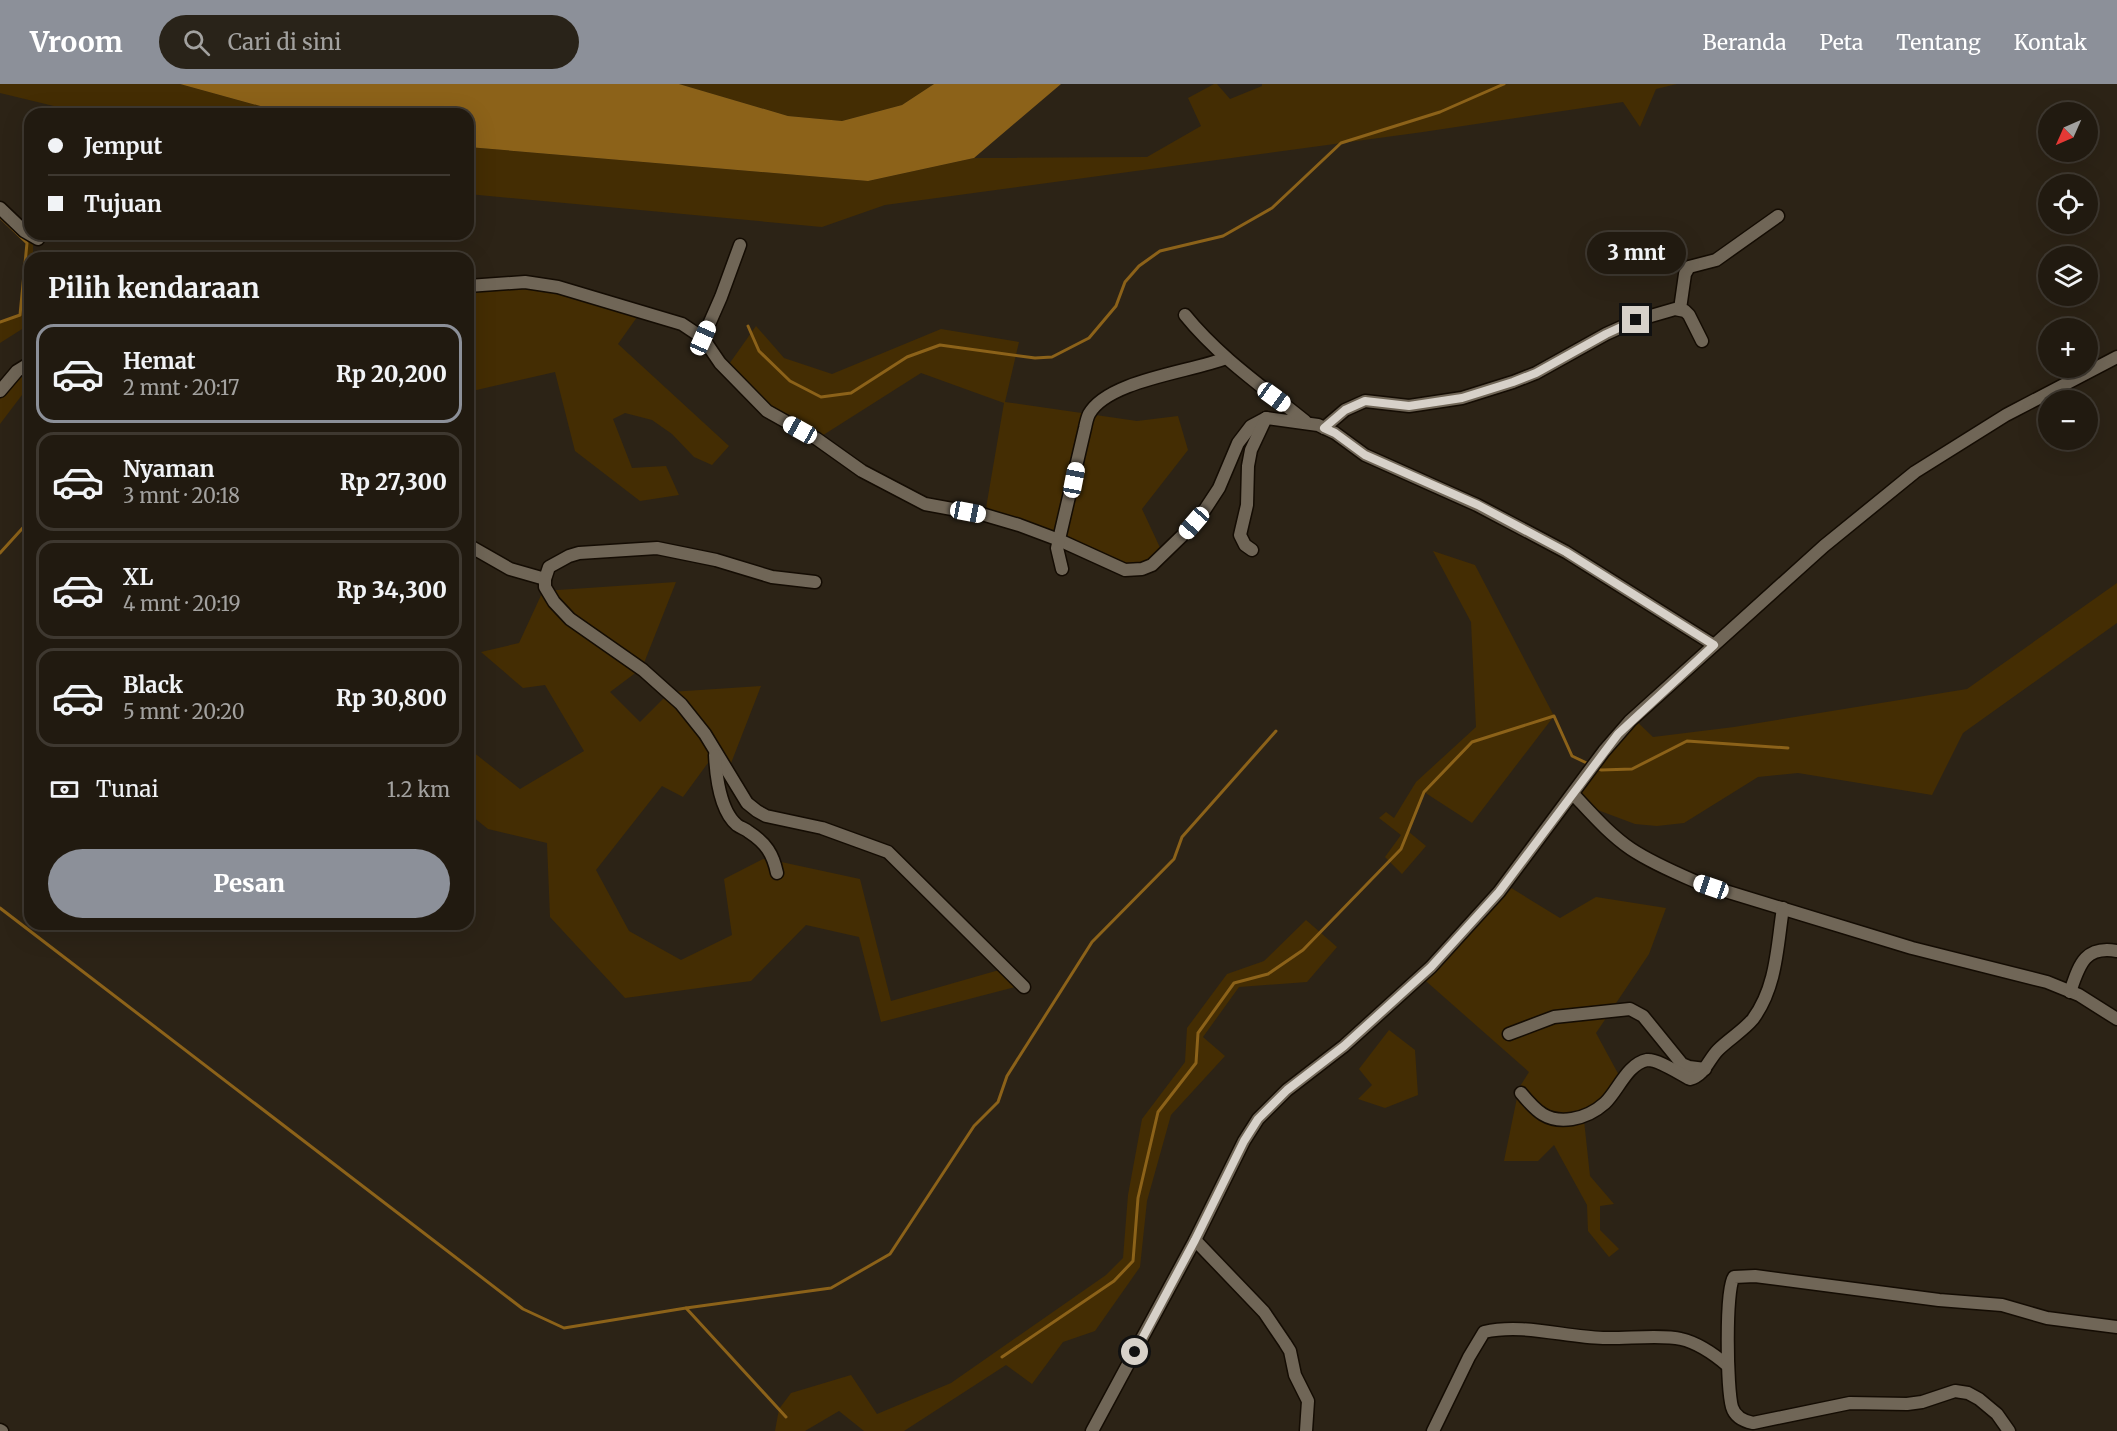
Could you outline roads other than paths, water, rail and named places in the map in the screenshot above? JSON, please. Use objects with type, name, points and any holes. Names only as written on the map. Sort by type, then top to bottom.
[{"type":"street","points":[[0,208],[24,231]]},
{"type":"street","points":[[1680,309],[1685,274],[1689,267],[1721,258],[1778,216]]},
{"type":"street","points":[[703,338],[740,245]]},
{"type":"street","points":[[474,286],[525,282],[558,287],[682,324],[703,338],[720,363],[767,411],[816,439],[862,471],[926,504],[985,515],[1019,525],[1059,540],[1125,570],[1142,569],[1152,565],[1202,514],[1219,488],[1243,435],[1251,426],[1266,418],[1308,423],[1335,433],[1365,455],[1478,505],[1566,552],[1714,645]]},
{"type":"street","points":[[1324,428],[1345,410],[1365,401],[1409,406],[1462,398],[1513,382],[1536,373],[1574,350],[1636,320],[1680,309],[1689,315],[1702,341]]},
{"type":"street","points":[[1185,315],[1226,358],[1308,423]]},
{"type":"street","points":[[1092,1431],[1195,1240],[1244,1141],[1258,1119],[1287,1090],[1344,1046],[1431,967],[1499,892],[1604,751],[1630,721],[1824,546],[1915,472],[2006,415],[2117,357]]},
{"type":"street","points":[[1062,569],[1058,548],[1059,540],[1088,415],[1095,406],[1124,388],[1162,376],[1207,366],[1226,358]]},
{"type":"street","points":[[0,391],[17,371],[24,367]]},
{"type":"street","points":[[1252,550],[1245,545],[1240,535],[1247,505],[1248,465],[1251,450],[1266,418]]},
{"type":"street","points":[[474,548],[510,569],[544,579]]},
{"type":"street","points":[[815,582],[772,578],[716,560],[657,548],[602,551],[569,556],[549,567],[544,579],[544,587],[570,619],[665,688],[695,720],[747,803],[766,816],[822,828],[888,852],[1024,987]]},
{"type":"street","points":[[714,750],[717,779],[728,813],[736,824],[767,846],[774,859],[777,873]]},
{"type":"street","points":[[1573,794],[1630,848],[1649,860],[1699,883],[1912,948],[2047,982],[2070,992],[2117,1019]]},
{"type":"street","points":[[1521,1093],[1538,1111],[1550,1119],[1562,1121],[1595,1110],[1606,1102],[1626,1076],[1645,1061],[1653,1061],[1690,1079],[1696,1078],[1715,1053],[1753,1019],[1768,991],[1775,970],[1783,908]]},
{"type":"street","points":[[2070,992],[2083,960],[2101,950],[2117,951]]},
{"type":"street","points":[[1509,1034],[1554,1017],[1630,1009],[1643,1016],[1682,1064],[1705,1069]]},
{"type":"street","points":[[1195,1240],[1264,1312],[1286,1343],[1295,1375],[1308,1401],[1306,1431]]},
{"type":"street","points":[[2008,1431],[1997,1414],[1979,1399],[1968,1393],[1955,1391],[1922,1402],[1850,1403],[1753,1423],[1743,1421],[1732,1408],[1728,1366],[1730,1284],[1734,1277],[1755,1276],[1939,1300],[2002,1305],[2047,1318],[2117,1327]]},
{"type":"street","points":[[1433,1431],[1478,1339],[1484,1332],[1506,1329],[1591,1338],[1677,1338],[1698,1345],[1716,1355],[1728,1366]]},
{"type":"waterway","points":[[748,326],[759,351],[790,381],[821,397],[851,393],[907,357],[940,345],[1035,358],[1052,357],[1089,338],[1116,306],[1125,282],[1139,266],[1160,251],[1223,236],[1272,208],[1341,143],[1440,112],[1504,84]]},
{"type":"waterway","points":[[0,217],[27,243],[26,252]]},
{"type":"waterway","points":[[0,322],[20,315],[24,274]]},
{"type":"waterway","points":[[0,553],[24,527]]},
{"type":"waterway","points":[[1002,1357],[1114,1281],[1133,1261],[1138,1198],[1158,1112],[1196,1063],[1198,1033],[1234,983],[1268,974],[1303,950],[1401,849],[1424,792],[1472,742],[1554,716],[1572,756],[1591,765]]},
{"type":"waterway","points":[[29,930],[523,1309],[564,1328],[831,1288],[890,1254],[974,1126],[998,1102],[1007,1076],[1092,942],[1174,859],[1182,837],[1276,731]]},
{"type":"waterway","points":[[1597,768],[1601,770],[1632,769],[1687,741],[1788,748]]},
{"type":"waterway","points":[[0,908],[24,926]]},
{"type":"waterway","points":[[686,1308],[786,1417]]}]
